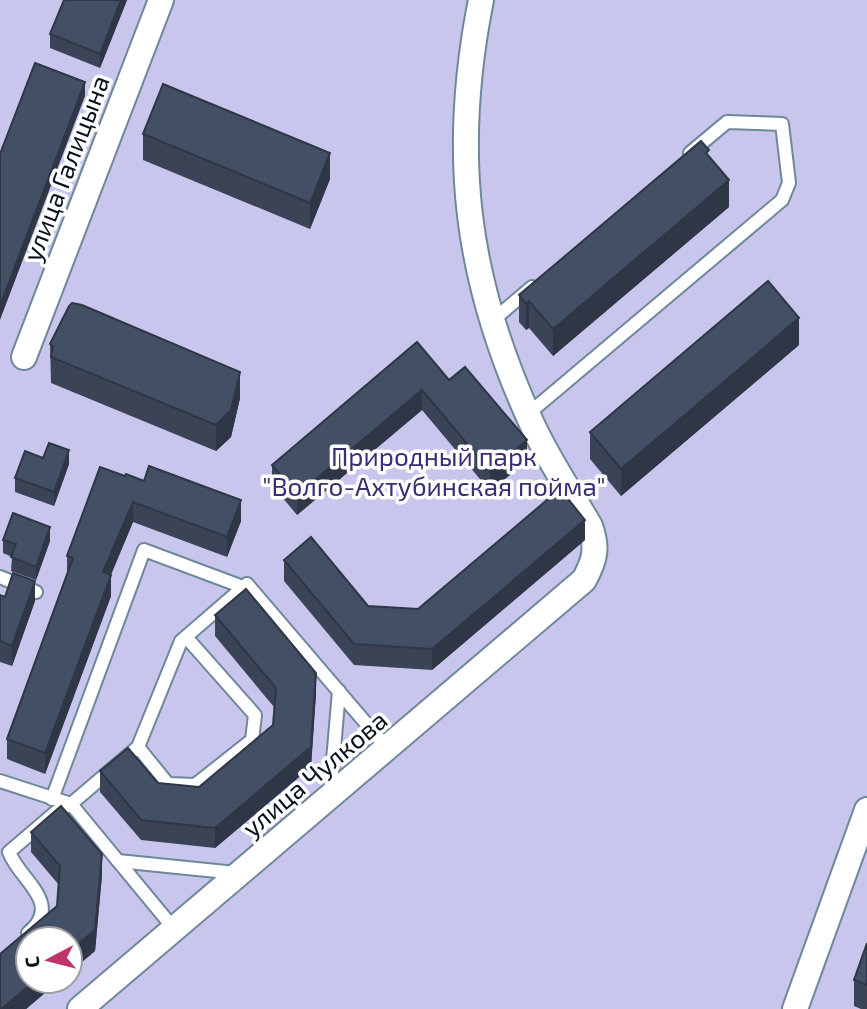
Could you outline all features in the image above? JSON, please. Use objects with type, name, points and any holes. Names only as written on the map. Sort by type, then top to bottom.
[{"type":"street","name":"улица Галицына","points":[[24,356],[161,0]]},
{"type":"street","points":[[481,0],[471,51],[464,122],[465,194],[491,322],[528,414]]},
{"type":"street","name":"улица Чулкова","points":[[80,1009],[242,874],[584,580],[594,563],[596,544],[528,414]]},
{"type":"street","points":[[795,1009],[867,810]]},
{"type":"lane","points":[[528,414],[782,200],[789,183],[782,124],[727,122],[676,165]]},
{"type":"lane","points":[[491,322],[542,278]]},
{"type":"lane","points":[[52,799],[144,550],[243,587]]},
{"type":"lane","points":[[0,577],[36,592]]},
{"type":"lane","points":[[37,925],[43,912],[40,896],[14,864],[9,852],[138,747],[181,641],[247,584],[388,749]]},
{"type":"lane","points":[[138,747],[168,784],[195,785],[252,740],[255,715],[186,637]]},
{"type":"lane","points":[[330,799],[339,691]]},
{"type":"lane","points":[[0,781],[71,804],[175,930]]},
{"type":"lane","points":[[118,861],[242,874]]},
{"type":"green space","name":"Природный парк \"Волго-Ахтубинская пойма\"","points":[[0,0],[867,0],[867,1009],[0,1009]]},
{"type":"building","points":[[64,0],[121,0],[100,54],[50,34]]},
{"type":"building","points":[[35,63],[85,82],[0,306],[0,154]]},
{"type":"building","points":[[163,84],[330,153],[310,203],[143,134]]},
{"type":"building","points":[[701,141],[709,150],[706,153],[729,180],[553,329],[529,301],[526,304],[519,295]]},
{"type":"building","points":[[768,281],[799,318],[621,469],[590,432]]},
{"type":"building","points":[[72,303],[240,372],[231,410],[216,425],[51,357],[53,346],[50,344]]},
{"type":"building","points":[[417,342],[449,380],[465,367],[527,440],[490,471],[422,390],[297,495],[272,465]]},
{"type":"building","points":[[49,443],[69,450],[54,492],[15,478],[25,451],[43,458]]},
{"type":"building","points":[[149,466],[241,500],[227,537],[133,502],[103,572],[111,575],[45,753],[7,739],[73,558],[67,556],[100,467],[144,481]]},
{"type":"building","points":[[560,489],[585,520],[432,649],[354,644],[284,560],[311,537],[368,606],[418,609]]},
{"type":"building","points":[[13,513],[50,527],[36,567],[11,557],[16,544],[3,540]]},
{"type":"building","points":[[13,573],[35,581],[12,646],[0,641],[0,595],[5,597]]},
{"type":"building","points":[[246,589],[316,673],[311,747],[215,828],[141,820],[100,771],[128,748],[158,783],[199,787],[273,725],[276,688],[215,615]]},
{"type":"building","points":[[61,806],[102,854],[95,930],[84,939],[84,925],[34,925],[57,906],[60,866],[31,832]]},
{"type":"building","points":[[14,942],[14,995],[18,995],[1,1009],[0,1009],[0,954]]},
{"type":"building","points":[[867,943],[867,985],[854,980]]}]
